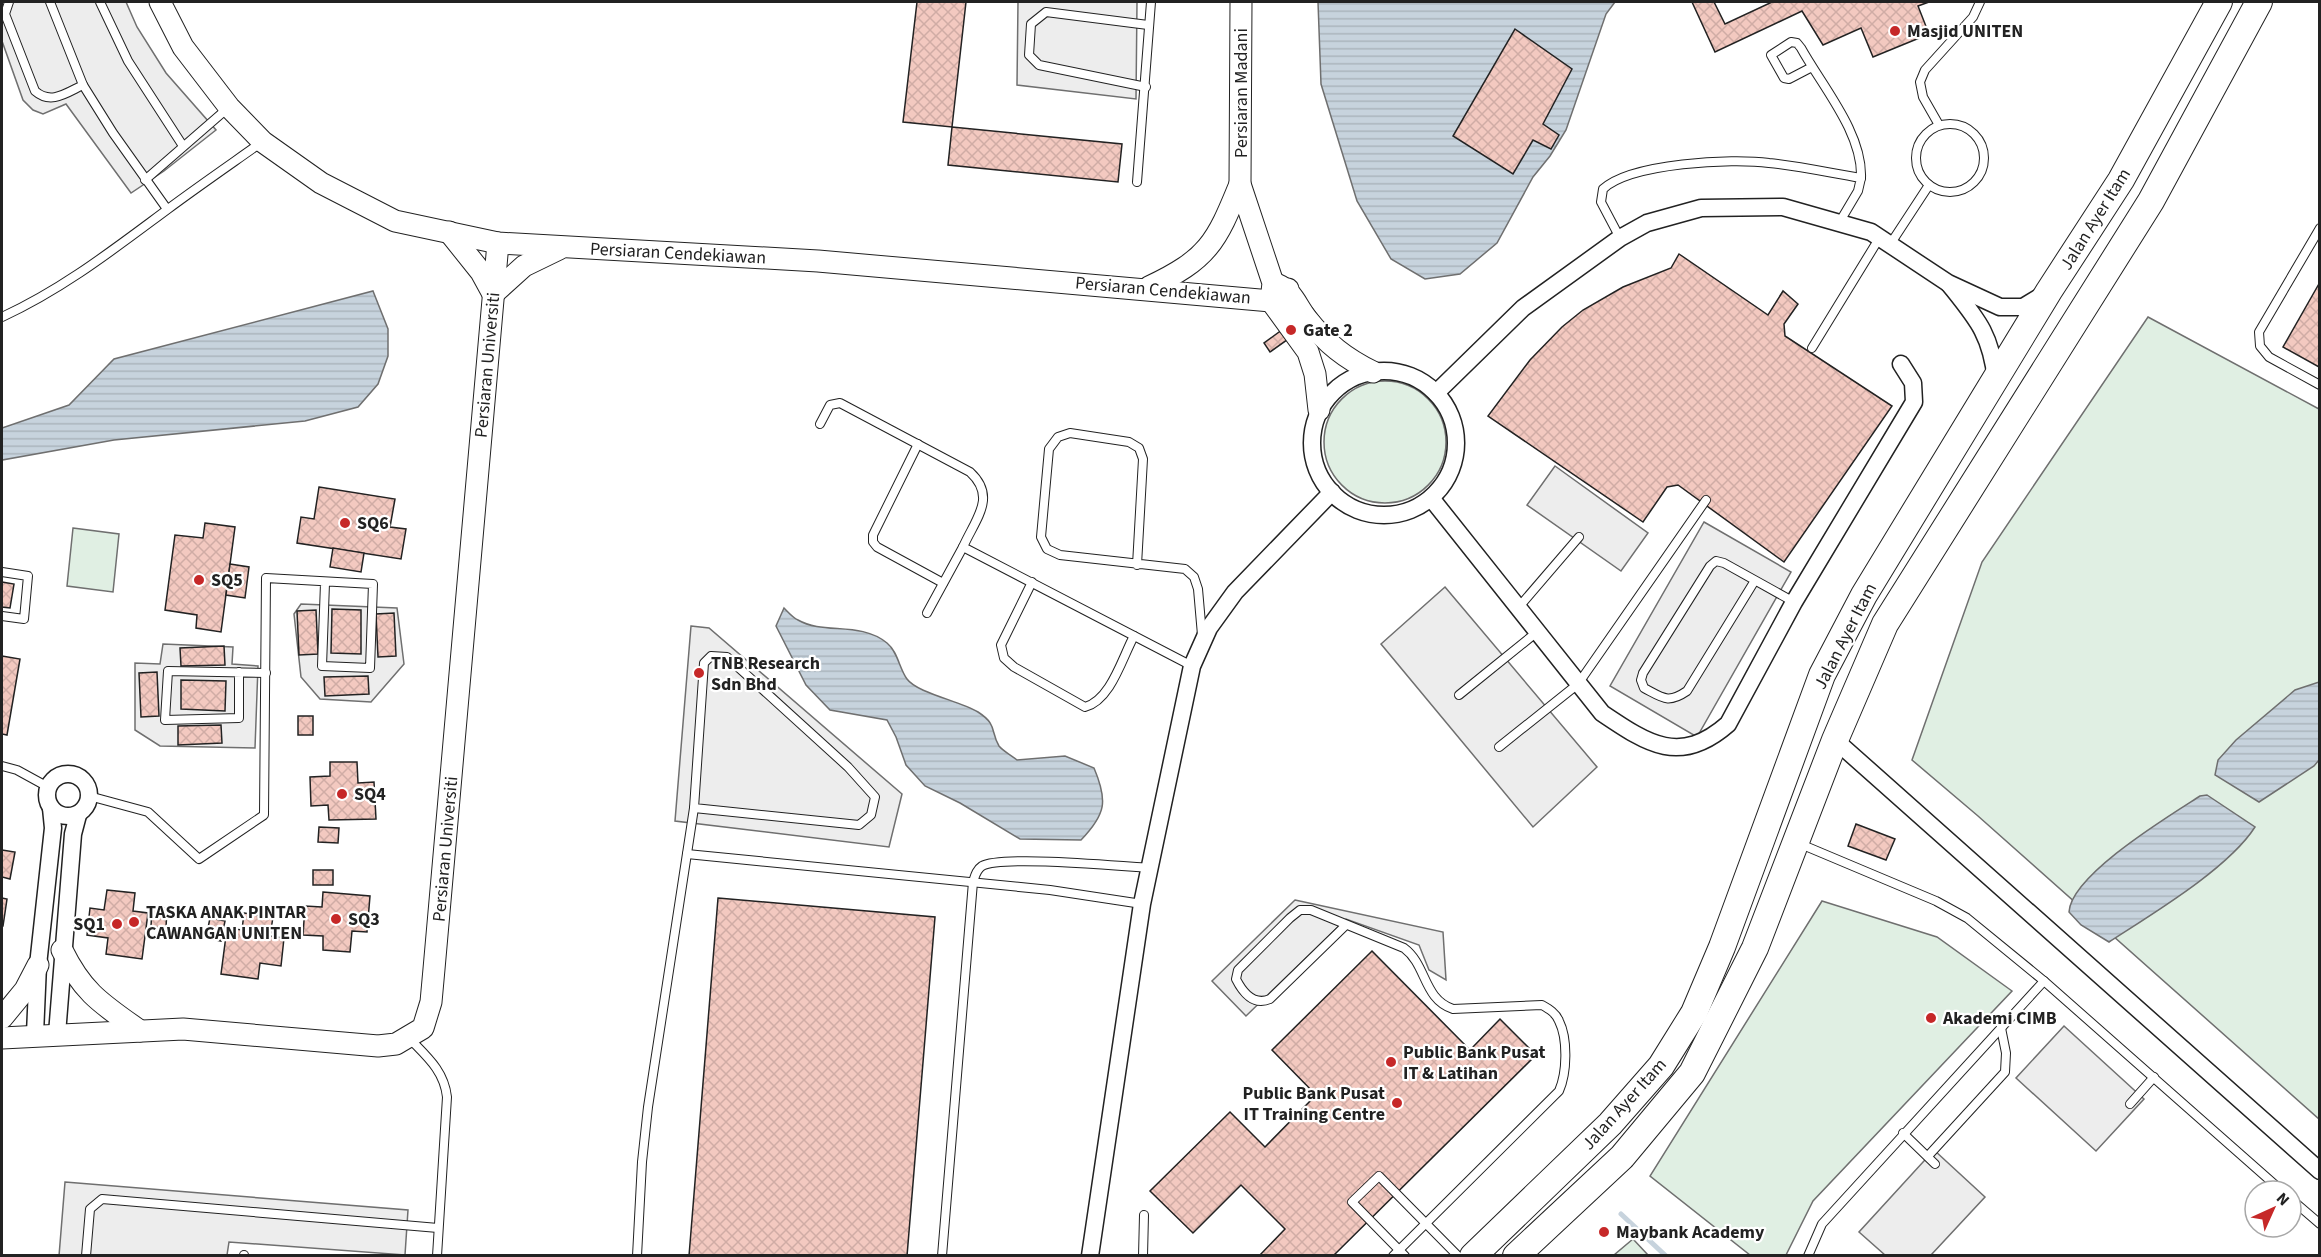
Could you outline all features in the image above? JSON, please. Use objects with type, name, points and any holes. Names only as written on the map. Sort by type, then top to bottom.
[{"type":"main road","name":"Jalan Ayer Itam","points":[[1473,1256],[1610,1124],[1661,1066],[1694,1013],[1722,947],[1822,675],[1864,595],[2049,291],[2121,180],[2219,2]]},
{"type":"main road","name":"Jalan Ayer Itam","points":[[1516,1256],[1622,1157],[1692,1073],[1755,948],[1835,740],[1885,624],[2151,201],[2259,2]]},
{"type":"street","name":"Persiaran Cendekiawan","points":[[160,2],[183,47],[229,107],[263,142],[321,183],[395,221],[498,243],[818,261],[1147,288],[1277,291]]},
{"type":"street","name":"Persiaran Madani","points":[[1240,184],[1241,2]]},
{"type":"street","points":[[1147,288],[1183,271],[1206,251],[1222,228],[1240,184]]},
{"type":"street","points":[[1240,184],[1277,291],[1308,352],[1319,410],[1313,433],[1314,458],[1318,471],[1332,492],[1352,507],[1375,515],[1399,514],[1431,498],[1448,478],[1454,460],[1456,440],[1450,415],[1436,393],[1425,384],[1401,373],[1373,372],[1348,381],[1337,389],[1319,410]]},
{"type":"street","points":[[1436,393],[1523,308],[1620,238],[1647,224],[1701,208],[1783,207],[1839,223],[1886,240],[1948,283],[2000,307],[2023,307],[2049,291]]},
{"type":"street","points":[[449,232],[481,272],[493,294],[524,266],[565,247]]},
{"type":"street","name":"Persiaran Universiti","points":[[2,1038],[34,1034],[183,1029],[378,1046],[396,1044],[423,1028],[431,1002],[498,243]]},
{"type":"street","points":[[1948,283],[1981,324],[1993,353],[1996,381]]},
{"type":"street","points":[[1277,291],[1307,318],[1343,356],[1373,372]]},
{"type":"street","points":[[1431,498],[1602,713],[1633,734],[1659,746],[1675,749],[1692,747],[1713,737],[1728,724],[1794,602],[1914,402],[1913,383],[1901,364]]},
{"type":"street","points":[[1090,1256],[1142,904],[1192,666],[1209,628],[1235,592],[1332,492]]},
{"type":"street","points":[[1835,740],[2319,1171]]},
{"type":"street","points":[[34,1034],[38,965],[54,828],[48,802],[48,787],[58,777],[72,774],[85,782],[89,796],[84,810],[78,815],[73,834],[57,1034]]},
{"type":"street","points":[[51,808],[63,816],[78,815]]},
{"type":"street","points":[[62,950],[75,977],[86,991],[140,1031]]},
{"type":"street","points":[[2,1018],[25,990],[38,965]]},
{"type":"lane","points":[[9,2],[4,14],[35,91],[43,98],[54,99],[83,85]]},
{"type":"lane","points":[[50,2],[83,85],[145,180],[167,209]]},
{"type":"lane","points":[[100,2],[128,61],[183,146]]},
{"type":"lane","points":[[1137,182],[1151,2]]},
{"type":"lane","points":[[1939,125],[1923,97],[1920,82],[1925,70],[1972,17],[1980,2]]},
{"type":"lane","points":[[1146,87],[1039,65],[1029,55],[1031,24],[1046,12],[1148,25]]},
{"type":"lane","points":[[1812,67],[1789,79],[1784,78],[1771,55],[1791,42],[1797,43],[1812,67],[1856,141],[1861,178],[1858,191],[1839,223]]},
{"type":"lane","points":[[145,180],[229,107]]},
{"type":"lane","points":[[1950,123],[1972,131],[1980,140],[1984,163],[1980,174],[1963,190],[1951,192],[1929,185],[1917,168],[1916,157],[1922,137],[1939,125],[1950,123]]},
{"type":"lane","points":[[2,317],[61,285],[130,240],[167,209],[263,142]]},
{"type":"lane","points":[[1620,238],[1601,202],[1603,189],[1622,176],[1684,164],[1767,162],[1861,178]]},
{"type":"lane","points":[[1812,348],[1886,240],[1929,185]]},
{"type":"lane","points":[[2319,228],[2259,332],[2260,346],[2269,357],[2319,386]]},
{"type":"lane","points":[[820,424],[830,405],[840,403],[970,472],[982,483],[986,497],[963,547],[927,613]]},
{"type":"lane","points":[[1137,565],[1143,459],[1139,448],[1129,442],[1070,433],[1058,437],[1049,449],[1041,537],[1047,549],[1060,555],[1137,565],[1185,569],[1194,577],[1198,589],[1202,644]]},
{"type":"lane","points":[[918,444],[873,535],[873,542],[877,547],[944,583]]},
{"type":"lane","points":[[1499,747],[1578,684],[1706,500]]},
{"type":"lane","points":[[1518,608],[1579,537]]},
{"type":"lane","points":[[963,547],[1192,666]]},
{"type":"lane","points":[[1754,582],[1687,691],[1675,699],[1664,699],[1644,688],[1641,680],[1642,672],[1710,566],[1716,561],[1724,562],[1754,582],[1794,602]]},
{"type":"lane","points":[[2,572],[28,576],[24,619],[2,616]]},
{"type":"lane","points":[[89,796],[148,812],[199,859],[264,815],[266,578],[373,584],[370,668],[322,666],[325,583]]},
{"type":"lane","points":[[1032,582],[1001,645],[1004,657],[1014,667],[1085,707],[1096,704],[1104,695],[1134,636]]},
{"type":"lane","points":[[1459,695],[1537,632]]},
{"type":"lane","points":[[637,1256],[642,1162],[648,1107],[694,808],[704,663],[711,656],[727,657],[848,767],[874,797],[870,815],[859,825],[694,808]]},
{"type":"lane","points":[[239,672],[239,718],[165,720],[168,671],[239,672],[266,673]]},
{"type":"lane","points":[[2,766],[17,770],[48,787]]},
{"type":"lane","points":[[1796,842],[1936,901],[1967,918],[2044,981],[2269,1179]]},
{"type":"lane","points":[[687,854],[1050,890],[1142,904]]},
{"type":"lane","points":[[942,1256],[973,882],[977,871],[983,866],[999,862],[1076,863],[1149,868]]},
{"type":"lane","points":[[1346,925],[1270,999],[1262,1003],[1253,1000],[1240,987],[1236,978],[1238,970],[1300,910],[1311,910],[1404,948],[1413,955],[1425,985],[1444,1006],[1453,1009],[1542,1005],[1553,1012],[1560,1022],[1566,1061],[1565,1078],[1559,1091],[1427,1224],[1399,1254],[1352,1202],[1379,1176],[1427,1224],[1458,1256]]},
{"type":"lane","points":[[1808,1256],[1822,1224],[2044,981]]},
{"type":"lane","points":[[1928,1156],[2005,1071],[2006,1053],[2001,1028]]},
{"type":"lane","points":[[408,1036],[438,1068],[445,1082],[447,1097],[437,1256]]},
{"type":"lane","points":[[2130,1104],[2154,1077]]},
{"type":"lane","points":[[1903,1133],[1935,1164]]},
{"type":"lane","points":[[86,1256],[90,1209],[102,1199],[438,1228]]},
{"type":"lane","points":[[2303,1209],[2319,1224]]},
{"type":"lane","points":[[1143,1256],[1144,1215]]},
{"type":"green space","points":[[2148,317],[2319,409],[2319,1119],[1912,760],[1982,562]]},
{"type":"green space","points":[[1385,381],[1408,385],[1428,399],[1442,419],[1446,442],[1442,465],[1428,485],[1408,499],[1385,503],[1362,499],[1342,485],[1328,465],[1324,442],[1328,419],[1342,399],[1362,385]]},
{"type":"green space","points":[[73,528],[119,534],[113,592],[67,586]]},
{"type":"green space","points":[[1822,901],[1937,937],[2012,991],[1813,1201],[1786,1255],[1750,1255],[1650,1176]]},
{"type":"green space","points":[[1633,1239],[1648,1255],[1614,1255]]},
{"type":"shaded area","points":[[2,2],[126,2],[137,27],[166,73],[216,130],[164,171],[131,193],[66,104],[43,114],[33,110],[23,100],[2,41]]},
{"type":"shaded area","points":[[1018,2],[1137,2],[1136,99],[1017,85]]},
{"type":"shaded area","points":[[1318,2],[1615,2],[1606,14],[1566,130],[1550,156],[1533,177],[1497,243],[1460,274],[1425,279],[1391,259],[1357,201],[1321,84]]},
{"type":"shaded area","points":[[373,291],[388,329],[388,356],[378,384],[358,407],[305,421],[114,440],[2,460],[2,428],[69,405],[114,359]]},
{"type":"shaded area","points":[[1555,466],[1648,533],[1621,571],[1527,505]]},
{"type":"shaded area","points":[[1704,522],[1791,572],[1697,737],[1610,686]]},
{"type":"shaded area","points":[[1445,587],[1597,767],[1533,827],[1381,644]]},
{"type":"shaded area","points":[[301,604],[397,608],[404,664],[371,702],[320,699],[301,677],[294,614]]},
{"type":"shaded area","points":[[784,608],[794,618],[808,624],[865,632],[887,643],[894,651],[904,675],[912,684],[978,712],[991,725],[999,746],[1017,760],[1065,756],[1094,768],[1103,798],[1096,822],[1081,840],[1020,839],[960,803],[925,786],[906,765],[887,720],[830,710],[806,685],[776,626]]},
{"type":"shaded area","points":[[691,626],[709,628],[902,794],[889,847],[675,821]]},
{"type":"shaded area","points":[[163,644],[233,647],[232,664],[258,666],[255,748],[160,746],[135,730],[135,663],[160,664]]},
{"type":"shaded area","points":[[2319,682],[2319,760],[2314,766],[2259,802],[2215,775],[2218,760],[2236,740],[2295,690]]},
{"type":"shaded area","points":[[2207,795],[2255,827],[2243,843],[2188,890],[2109,942],[2081,925],[2069,912],[2074,897],[2086,881],[2103,864],[2145,832],[2200,796]]},
{"type":"shaded area","points":[[1295,900],[1443,932],[1446,980],[1429,970],[1419,945],[1346,919],[1246,1016],[1212,981]]},
{"type":"shaded area","points":[[2064,1026],[2144,1099],[2096,1151],[2016,1078]]},
{"type":"shaded area","points":[[1934,1150],[1985,1197],[1931,1255],[1885,1255],[1859,1232]]},
{"type":"shaded area","points":[[65,1182],[408,1210],[405,1255],[229,1242],[227,1255],[59,1256]]},
{"type":"building","points":[[917,2],[966,2],[952,127],[903,122]]},
{"type":"building","name":"Masjid UNITEN","points":[[1692,2],[1714,2],[1725,24],[1772,2],[1929,2],[1918,6],[1929,34],[1873,57],[1861,28],[1823,45],[1802,11],[1715,52]]},
{"type":"building","points":[[1515,29],[1572,69],[1543,124],[1559,135],[1551,149],[1533,140],[1513,174],[1453,136]]},
{"type":"building","points":[[952,127],[1122,144],[1118,182],[948,165]]},
{"type":"building","points":[[1679,254],[1768,315],[1783,291],[1798,304],[1784,324],[1785,336],[1892,406],[1784,562],[1678,485],[1667,487],[1643,522],[1488,416],[1530,360],[1562,327],[1583,310],[1623,287],[1671,268]]},
{"type":"building","points":[[2320,282],[2320,367],[2319,367],[2283,347]]},
{"type":"building","name":"Gate 2","points":[[1312,308],[1319,317],[1270,352],[1264,343]]},
{"type":"building","name":"SQ6","points":[[319,487],[395,499],[390,527],[406,529],[401,559],[297,543],[301,517],[314,519]]},
{"type":"building","name":"SQ5","points":[[205,523],[235,527],[221,632],[196,628],[197,615],[165,610],[175,535],[203,538]]},
{"type":"building","points":[[333,548],[364,553],[361,572],[330,567]]},
{"type":"building","points":[[230,564],[249,567],[245,598],[226,595]]},
{"type":"building","points":[[2,582],[14,584],[10,608],[2,607]]},
{"type":"building","points":[[332,609],[361,610],[361,654],[331,653]]},
{"type":"building","points":[[316,610],[318,654],[299,655],[297,611]]},
{"type":"building","points":[[394,613],[396,656],[378,657],[376,614]]},
{"type":"building","points":[[224,646],[225,665],[181,666],[180,648]]},
{"type":"building","points":[[2,656],[20,659],[7,735],[2,734]]},
{"type":"building","points":[[157,672],[159,716],[141,717],[139,673]]},
{"type":"building","points":[[368,676],[369,694],[325,696],[324,677]]},
{"type":"building","points":[[181,680],[226,681],[225,711],[181,709]]},
{"type":"building","points":[[298,716],[313,716],[313,735],[298,735]]},
{"type":"building","points":[[221,725],[222,743],[178,745],[178,726]]},
{"type":"building","name":"SQ4","points":[[330,762],[357,762],[358,783],[374,782],[376,819],[329,820],[328,805],[311,806],[310,777],[330,776]]},
{"type":"building","points":[[1856,824],[1895,839],[1886,860],[1848,846]]},
{"type":"building","points":[[319,827],[339,828],[338,843],[318,842]]},
{"type":"building","points":[[2,850],[15,852],[10,879],[2,877]]},
{"type":"building","points":[[313,870],[333,870],[333,885],[313,885]]},
{"type":"building","name":"SQ1","points":[[107,890],[135,893],[133,911],[148,913],[142,959],[106,954],[108,938],[87,935],[90,908],[104,910]]},
{"type":"building","name":"SQ3","points":[[323,892],[370,896],[367,932],[352,931],[350,952],[323,950],[323,936],[303,935],[305,906],[322,907]]},
{"type":"building","points":[[2,898],[7,899],[3,926],[2,926]]},
{"type":"building","points":[[718,898],[935,917],[907,1256],[689,1256]]},
{"type":"building","points":[[152,907],[167,908],[166,928],[151,927]]},
{"type":"building","points":[[244,913],[273,917],[270,936],[284,938],[281,966],[260,963],[258,979],[221,974],[227,928],[242,930]]},
{"type":"building","points":[[210,918],[225,921],[221,941],[206,938]]},
{"type":"building","name":"Public Bank Pusat IT Training Centre","points":[[1372,951],[1470,1050],[1500,1019],[1536,1055],[1333,1256],[1259,1256],[1285,1229],[1241,1185],[1193,1233],[1150,1191],[1230,1112],[1265,1147],[1316,1095],[1272,1050]]},
{"type":"waterway","points":[[1621,1214],[1666,1256]]},
{"type":"place","name":"Masjid UNITEN","points":[[1895,31]]},
{"type":"place","name":"Gate 2","points":[[1291,330]]},
{"type":"place","name":"SQ6","points":[[345,523]]},
{"type":"place","name":"SQ5","points":[[199,580]]},
{"type":"place","name":"TNB Research Sdn Bhd","points":[[699,673]]},
{"type":"place","name":"SQ4","points":[[342,794]]},
{"type":"place","name":"SQ3","points":[[336,919]]},
{"type":"place","name":"TASKA ANAK PINTAR CAWANGAN UNITEN","points":[[134,922]]},
{"type":"place","name":"SQ1","points":[[117,924]]},
{"type":"place","name":"Akademi CIMB","points":[[1931,1018]]},
{"type":"place","name":"Public Bank Pusat IT & Latihan","points":[[1391,1062]]},
{"type":"place","name":"Public Bank Pusat IT Training Centre","points":[[1397,1103]]},
{"type":"place","name":"Maybank Academy","points":[[1604,1232]]}]
